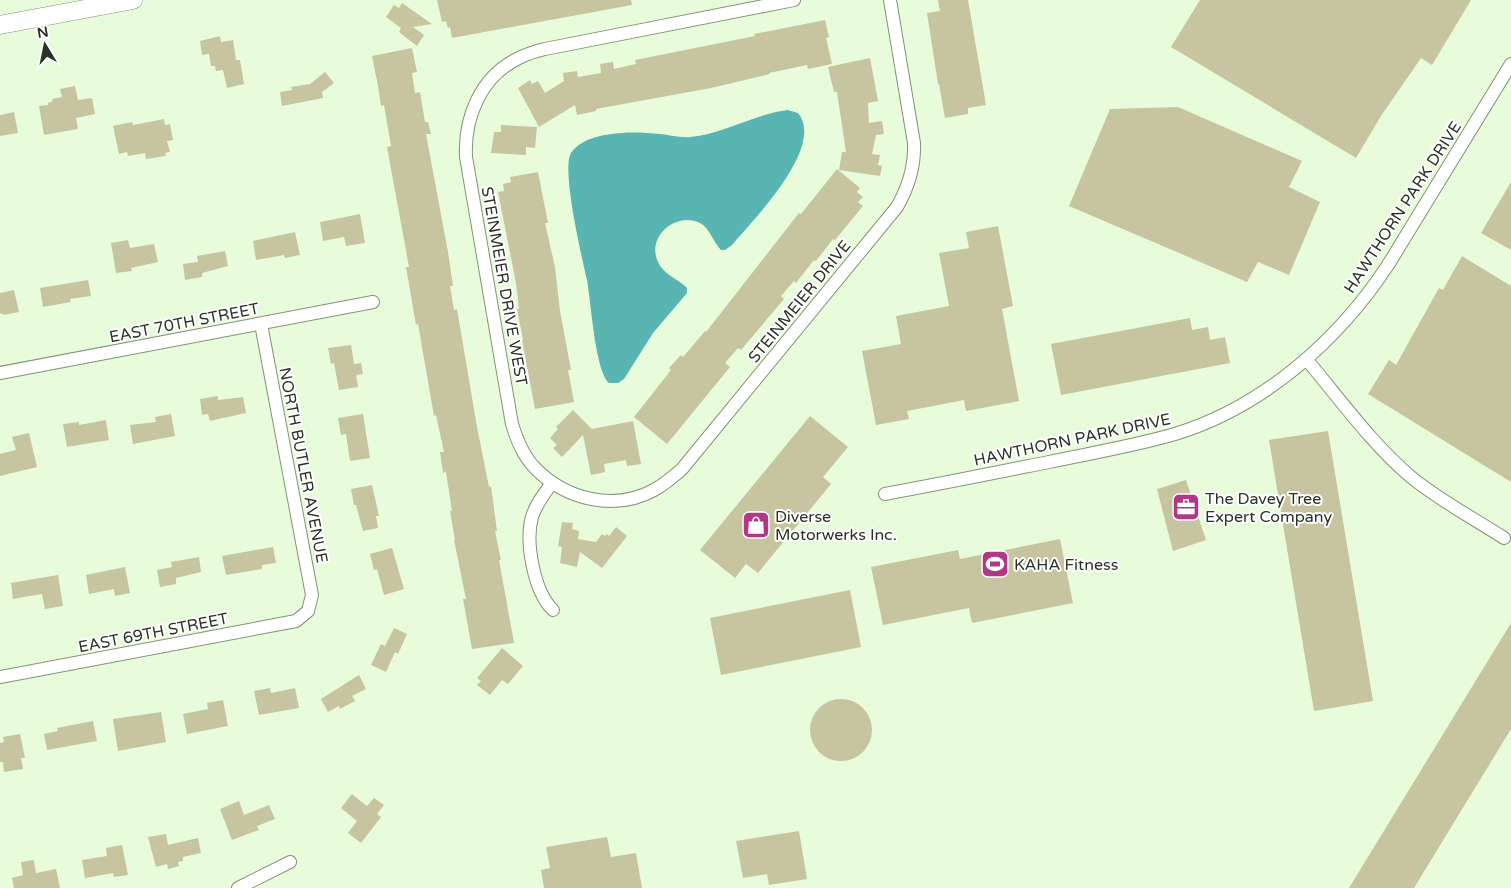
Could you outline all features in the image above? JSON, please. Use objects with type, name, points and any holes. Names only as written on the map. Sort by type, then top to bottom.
[{"type":"main road","points":[[0,25],[133,0]]},
{"type":"street","name":"STEINMEIER DRIVE WEST","points":[[552,483],[534,467],[527,457],[518,441],[512,424],[467,163],[465,144],[469,120],[475,102],[495,75],[515,60],[545,49],[794,0]]},
{"type":"street","name":"STEINMEIER DRIVE","points":[[552,483],[581,497],[605,501],[629,499],[652,491],[668,482],[682,469],[898,207],[910,179],[914,162],[914,142],[890,0]]},
{"type":"street","name":"HAWTHORN PARK DRIVE","points":[[885,494],[1124,447],[1176,433],[1238,406],[1274,385],[1306,359],[1354,311],[1385,269],[1511,64]]},
{"type":"street","name":"EAST 70TH STREET","points":[[0,374],[373,302]]},
{"type":"street","name":"NORTH BUTLER AVENUE","points":[[261,324],[312,595],[308,611]]},
{"type":"street","points":[[1306,359],[1401,468],[1431,492],[1504,538]]},
{"type":"street","points":[[552,483],[541,497],[532,514],[530,539],[539,590],[553,610]]},
{"type":"street","name":"EAST 69TH STREET","points":[[0,677],[296,621],[308,611]]},
{"type":"street","points":[[238,888],[290,862]]},
{"type":"water","points":[[788,110],[798,113],[804,127],[802,145],[795,163],[769,202],[732,245],[725,250],[721,250],[703,225],[691,220],[673,223],[660,236],[656,244],[655,253],[658,262],[667,273],[687,288],[687,293],[653,333],[624,379],[618,383],[609,383],[604,376],[597,351],[587,280],[573,214],[569,176],[571,153],[587,140],[601,136],[636,133],[690,137],[715,132],[763,115]]},
{"type":"building","points":[[437,0],[631,0],[632,5],[452,38],[450,27],[448,28],[446,21],[442,22]]},
{"type":"building","points":[[938,0],[968,0],[986,105],[968,108],[968,114],[945,118],[927,13],[940,11]]},
{"type":"building","points":[[1200,0],[1471,0],[1432,65],[1421,58],[1381,116],[1356,158],[1171,47]]},
{"type":"building","points":[[402,3],[432,24],[413,27],[424,35],[417,46],[399,32],[401,28],[386,17],[394,5],[399,8]]},
{"type":"building","points":[[825,20],[829,37],[826,38],[832,64],[808,69],[807,65],[711,88],[596,109],[596,111],[577,115],[575,105],[539,127],[518,88],[530,80],[532,84],[538,81],[545,93],[564,81],[563,73],[577,71],[578,77],[601,73],[600,64],[613,62],[614,69],[636,64],[635,60]]},
{"type":"building","points":[[220,36],[221,42],[233,40],[236,60],[240,60],[244,84],[227,88],[223,70],[216,71],[215,66],[211,66],[209,54],[202,55],[200,41]]},
{"type":"building","points":[[412,48],[417,72],[412,73],[415,93],[420,92],[425,122],[428,122],[431,134],[426,134],[448,252],[453,286],[450,286],[454,310],[457,309],[477,427],[489,487],[491,486],[497,531],[495,531],[501,560],[499,560],[514,643],[472,649],[463,599],[466,599],[454,540],[446,472],[443,473],[440,452],[444,452],[436,415],[434,416],[418,324],[416,325],[406,267],[409,267],[387,147],[391,146],[384,105],[381,106],[372,56]]},
{"type":"building","points":[[870,58],[878,101],[868,103],[869,123],[882,121],[884,134],[876,135],[872,154],[880,155],[878,165],[882,166],[880,176],[839,170],[842,152],[846,152],[837,92],[834,92],[828,67]]},
{"type":"building","points":[[325,72],[334,83],[322,92],[323,98],[282,106],[280,92],[292,90],[291,87],[310,84]]},
{"type":"building","points":[[75,86],[78,100],[92,98],[95,114],[76,118],[78,129],[44,135],[39,106],[48,105],[48,103],[53,101],[52,99],[62,97],[60,89]]},
{"type":"building","points":[[1178,107],[1302,161],[1289,187],[1320,202],[1289,275],[1258,262],[1247,282],[1069,206],[1110,109]]},
{"type":"building","points":[[14,112],[18,133],[0,136],[0,115]]},
{"type":"building","points":[[164,119],[165,125],[170,124],[173,140],[167,141],[170,152],[165,153],[166,156],[146,159],[145,153],[128,156],[127,152],[119,154],[113,126],[132,122],[133,125]]},
{"type":"building","points":[[501,125],[537,127],[535,148],[526,147],[526,155],[491,153],[494,132],[501,132]]},
{"type":"building","points":[[837,169],[860,188],[857,192],[863,197],[858,202],[863,206],[816,261],[814,260],[796,283],[794,281],[781,296],[784,299],[741,350],[738,348],[725,363],[730,367],[667,444],[634,417],[671,370],[669,368],[681,355],[683,357],[706,332],[799,213],[801,214]]},
{"type":"building","points":[[538,172],[548,223],[545,223],[555,267],[574,402],[535,409],[517,309],[519,309],[516,283],[498,192],[504,191],[503,184],[511,182],[510,177]]},
{"type":"building","points":[[1511,182],[1511,250],[1481,233]]},
{"type":"building","points":[[360,214],[365,243],[346,246],[344,237],[323,241],[320,222]]},
{"type":"building","points":[[998,226],[1013,306],[1002,309],[1019,401],[966,411],[964,400],[907,411],[909,419],[876,425],[862,351],[901,344],[896,316],[949,306],[939,253],[969,248],[966,232]]},
{"type":"building","points":[[295,232],[300,255],[285,258],[284,255],[256,260],[253,241]]},
{"type":"building","points":[[128,240],[130,248],[154,244],[158,262],[131,268],[132,271],[116,273],[111,243]]},
{"type":"building","points":[[225,251],[228,266],[202,273],[202,277],[185,280],[183,264],[198,262],[197,256]]},
{"type":"building","points":[[1462,256],[1511,286],[1511,482],[1368,394],[1389,360],[1396,365],[1439,288],[1443,290]]},
{"type":"building","points":[[88,280],[91,296],[70,299],[71,302],[43,307],[40,288]]},
{"type":"building","points":[[14,290],[19,312],[0,314],[0,293]]},
{"type":"building","points":[[1190,318],[1192,330],[1208,327],[1210,340],[1225,337],[1230,363],[1061,395],[1051,344]]},
{"type":"building","points":[[351,345],[354,364],[361,363],[363,374],[356,375],[358,387],[339,390],[334,363],[331,364],[328,348]]},
{"type":"building","points":[[218,396],[218,400],[243,397],[246,413],[210,421],[208,414],[202,415],[200,399]]},
{"type":"building","points":[[573,410],[592,429],[633,421],[641,464],[627,466],[626,460],[604,464],[605,472],[591,475],[583,435],[562,457],[553,448],[557,445],[550,438],[558,429],[556,427]]},
{"type":"building","points":[[171,414],[175,436],[133,444],[130,425],[156,422],[155,417]]},
{"type":"building","points":[[363,414],[370,458],[350,461],[346,434],[341,435],[338,418]]},
{"type":"building","points":[[810,416],[848,447],[823,477],[831,484],[758,573],[746,564],[735,578],[700,550]]},
{"type":"building","points":[[106,420],[109,440],[67,447],[63,424],[79,422],[79,425]]},
{"type":"building","points":[[1328,431],[1373,701],[1314,711],[1269,440]]},
{"type":"building","points":[[29,433],[37,467],[0,476],[0,454],[16,450],[12,437]]},
{"type":"building","points":[[1186,480],[1206,540],[1173,551],[1157,489]]},
{"type":"building","points":[[372,485],[379,516],[376,516],[378,528],[363,531],[356,505],[354,505],[351,489]]},
{"type":"building","points":[[562,522],[573,523],[572,529],[579,531],[578,539],[596,542],[602,534],[609,536],[616,527],[627,536],[602,568],[580,552],[577,567],[560,563],[562,547],[558,546]]},
{"type":"building","points":[[1060,539],[1073,603],[972,623],[969,608],[883,625],[871,567],[958,550],[960,559]]},
{"type":"building","points":[[273,547],[276,563],[262,565],[262,569],[226,575],[222,556]]},
{"type":"building","points":[[392,548],[404,589],[384,595],[377,569],[374,570],[370,554]]},
{"type":"building","points":[[199,557],[201,572],[176,578],[176,584],[160,587],[157,570],[172,567],[171,562]]},
{"type":"building","points":[[125,567],[130,593],[115,596],[114,589],[89,594],[86,575]]},
{"type":"building","points":[[58,575],[63,606],[45,609],[42,594],[13,599],[11,583]]},
{"type":"building","points":[[850,590],[861,647],[721,675],[710,618]]},
{"type":"building","points":[[1511,623],[1511,729],[1414,888],[1349,888]]},
{"type":"building","points":[[394,628],[407,634],[398,654],[395,652],[386,672],[371,665],[381,644],[385,646]]},
{"type":"building","points":[[502,648],[523,666],[508,684],[502,680],[490,695],[477,685],[481,681],[477,678]]},
{"type":"building","points":[[359,675],[366,689],[352,696],[355,701],[340,709],[339,706],[328,712],[321,699]]},
{"type":"building","points":[[270,688],[271,693],[295,688],[299,708],[259,715],[254,691]]},
{"type":"building","points":[[841,699],[853,701],[863,708],[870,718],[872,730],[870,742],[863,752],[853,759],[841,761],[829,759],[819,752],[812,742],[810,730],[812,718],[819,708],[829,701]]},
{"type":"building","points":[[223,700],[228,726],[187,734],[183,714],[208,709],[207,703]]},
{"type":"building","points":[[161,712],[166,742],[118,751],[113,719]]},
{"type":"building","points":[[93,721],[97,741],[47,750],[44,734],[58,731],[57,728]]},
{"type":"building","points":[[20,734],[25,758],[21,758],[23,769],[4,772],[3,762],[0,762],[0,743],[4,742],[3,737]]},
{"type":"building","points":[[352,794],[367,806],[374,798],[384,805],[377,814],[381,817],[361,843],[348,833],[357,821],[341,808]]},
{"type":"building","points":[[239,801],[244,815],[269,805],[275,819],[257,826],[259,830],[232,840],[220,809]]},
{"type":"building","points":[[799,831],[807,879],[769,885],[767,874],[743,878],[736,841]]},
{"type":"building","points":[[166,834],[168,845],[198,838],[201,853],[183,857],[183,861],[178,862],[179,866],[168,869],[167,864],[156,867],[148,837]]},
{"type":"building","points":[[607,837],[611,857],[636,853],[642,888],[544,888],[541,870],[550,868],[546,847]]},
{"type":"building","points":[[122,845],[128,875],[114,877],[113,873],[85,878],[82,860],[107,856],[106,848]]},
{"type":"building","points":[[34,860],[36,873],[56,869],[60,888],[14,888],[12,878],[23,875],[21,862]]},
{"type":"place","name":"The Davey Tree Expert Company","points":[[1186,507]]},
{"type":"place","name":"Diverse Motorwerks Inc.","points":[[756,525]]},
{"type":"place","name":"KAHA Fitness","points":[[995,564]]}]
